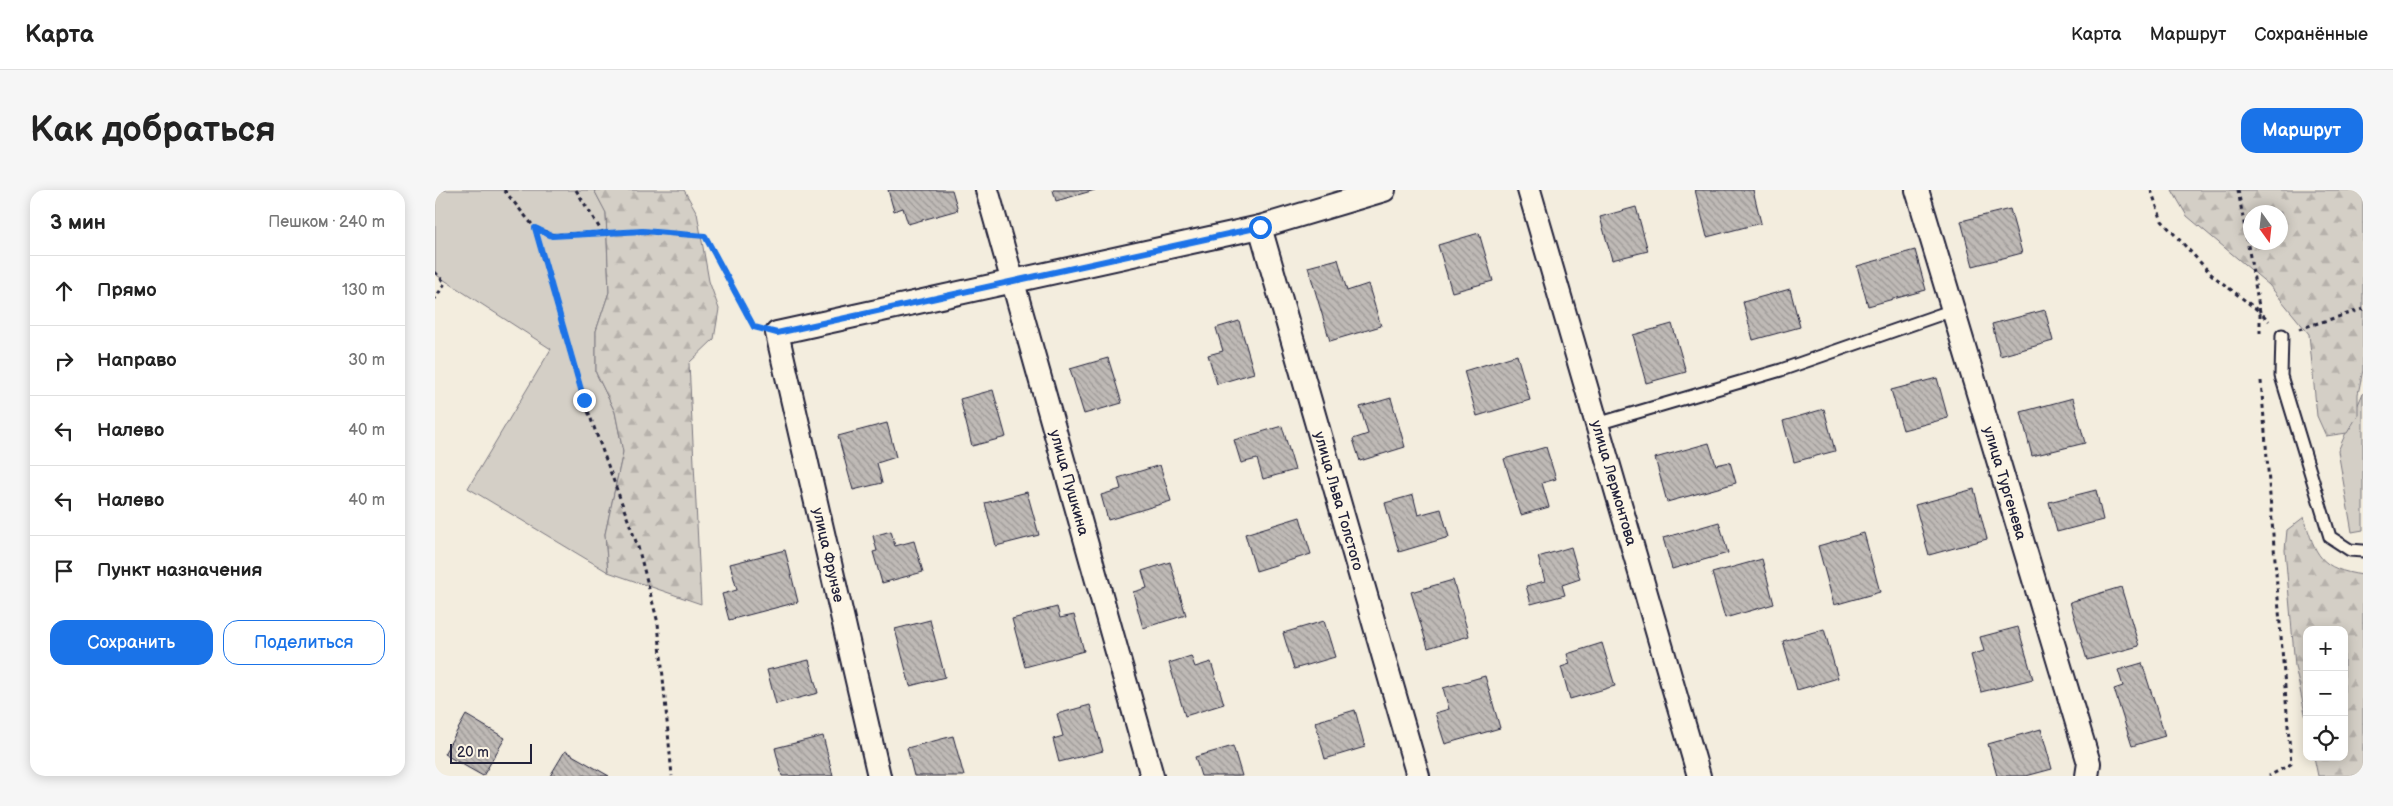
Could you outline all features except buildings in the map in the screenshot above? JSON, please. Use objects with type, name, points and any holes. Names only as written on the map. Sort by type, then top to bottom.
[{"type":"street","name":"улица Пушкина","points":[[987,190],[1152,776]]},
{"type":"street","points":[[777,333],[1260,227],[1384,190]]},
{"type":"street","name":"улица Лермонтова","points":[[1529,190],[1699,776]]},
{"type":"street","name":"улица Тургенева","points":[[1917,190],[2089,763],[2087,776]]},
{"type":"street","name":"улица Льва Толстого","points":[[1260,227],[1418,776]]},
{"type":"street","name":"улица Фрунзе","points":[[777,333],[879,776]]},
{"type":"lane","points":[[1597,424],[1781,370],[1953,310]]},
{"type":"lane","points":[[2282,334],[2281,376],[2330,537],[2350,550],[2363,551]]},
{"type":"path","points":[[503,190],[535,228],[584,400],[638,546],[658,623],[672,776]]},
{"type":"path","points":[[577,190],[602,232]]},
{"type":"path","points":[[2151,190],[2162,221],[2211,275],[2260,312],[2282,334],[2340,314],[2363,309]]},
{"type":"path","points":[[2238,190],[2260,312],[2260,340]]},
{"type":"path","points":[[535,228],[552,236],[643,231],[705,236],[754,327],[777,333]]},
{"type":"path","points":[[435,272],[445,283],[435,299]]},
{"type":"path","points":[[2261,376],[2291,764],[2269,776]]},
{"type":"green space","points":[[435,190],[594,190],[606,212],[609,292],[596,331],[596,373],[615,412],[623,452],[605,534],[608,572],[468,488],[551,349],[435,274]]},
{"type":"green space","points":[[594,190],[684,190],[697,213],[709,281],[719,309],[714,339],[689,363],[701,604],[608,572],[605,534],[623,452],[615,412],[596,373],[596,331],[609,292],[606,213]]},
{"type":"green space","points":[[2172,190],[2363,190],[2363,370],[2358,394],[2358,415],[2347,433],[2326,436],[2317,416],[2309,334],[2269,285],[2187,216]]},
{"type":"green space","points":[[2363,393],[2363,530],[2352,532],[2338,451]]},
{"type":"green space","points":[[2304,517],[2312,542],[2322,558],[2337,569],[2363,575],[2363,776],[2318,776],[2315,761],[2348,761],[2348,626],[2303,626],[2303,704],[2295,666],[2285,550],[2287,530]]},
{"type":"route","points":[[584,400],[535,228],[552,236],[643,231],[705,236],[754,327],[777,333],[1260,227]]}]
